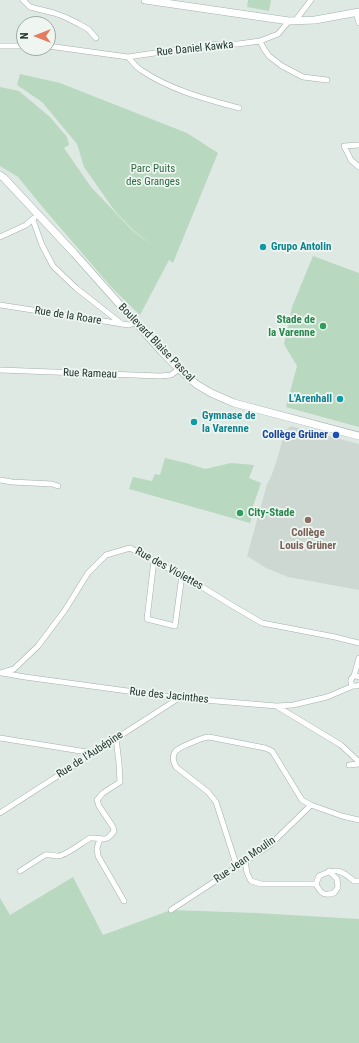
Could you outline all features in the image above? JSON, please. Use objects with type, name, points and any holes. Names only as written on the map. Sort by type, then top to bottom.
[{"type":"main road","points":[[145,0],[292,21],[315,20],[358,12]]},
{"type":"main road","name":"Boulevard Blaise Pascal","points":[[1,178],[35,217],[74,253],[135,323],[179,369],[196,384],[211,393],[234,403],[359,436]]},
{"type":"street","points":[[23,0],[30,7],[54,13],[79,24],[88,29],[96,38]]},
{"type":"street","name":"Rue Daniel Kawka","points":[[56,47],[129,57],[210,45],[238,44],[260,41],[278,34],[311,0]]},
{"type":"street","points":[[358,12],[359,23]]},
{"type":"street","points":[[260,41],[269,56],[282,66],[303,76],[327,80]]},
{"type":"street","points":[[0,46],[16,46]]},
{"type":"street","points":[[129,57],[140,70],[168,86],[239,108]]},
{"type":"street","points":[[359,145],[344,146],[351,160],[359,166]]},
{"type":"street","points":[[0,237],[26,224],[35,217]]},
{"type":"street","name":"Boulevard Blaise Pascal","points":[[35,217],[42,245],[53,266],[76,288],[122,324]]},
{"type":"street","name":"Rue de la Roare","points":[[0,305],[129,325],[135,323]]},
{"type":"street","name":"Rue Rameau","points":[[0,370],[160,376],[171,375],[179,369]]},
{"type":"street","points":[[0,480],[52,484],[58,486]]},
{"type":"street","name":"Rue des Violettes","points":[[0,673],[14,669],[38,646],[65,610],[88,573],[106,555],[130,548],[182,575],[262,623],[359,643]]},
{"type":"street","points":[[154,560],[146,619],[175,626],[182,575]]},
{"type":"street","points":[[356,682],[357,664],[359,658]]},
{"type":"street","name":"Rue des Jacinthes","points":[[0,673],[179,698],[277,706],[293,705],[328,697],[356,682]]},
{"type":"street","name":"Rue de l'Aubépine","points":[[0,813],[179,698]]},
{"type":"street","points":[[277,706],[341,745],[359,763]]},
{"type":"street","points":[[237,867],[216,802],[208,792],[176,767],[173,762],[174,755],[178,748],[201,738],[209,737],[265,748],[272,751],[302,800],[311,805],[342,816],[359,820]]},
{"type":"street","points":[[0,738],[93,753]]},
{"type":"street","points":[[20,871],[45,855],[49,854],[58,856],[64,854],[90,838],[105,839],[114,831],[97,800],[103,793],[120,782],[116,738]]},
{"type":"street","points":[[349,765],[359,763]]},
{"type":"street","name":"Rue Jean Moulin","points":[[171,910],[270,845],[311,805]]},
{"type":"street","points":[[100,839],[97,848],[98,856],[124,901]]},
{"type":"street","points":[[245,861],[247,873],[251,881],[260,884],[316,884]]},
{"type":"street","points":[[329,871],[337,878],[338,887],[334,893],[327,895],[323,894],[316,884],[319,876],[329,871],[339,870],[354,881],[359,882]]},
{"type":"shaded area","name":"Collège Louis Grüner","points":[[291,426],[359,444],[359,590],[288,577],[266,568],[247,556],[267,484],[275,466],[285,431]]},
{"type":"green space","points":[[248,0],[271,0],[269,11],[247,7]]},
{"type":"green space","name":"Parc Puits des Granges","points":[[20,74],[60,83],[187,133],[218,153],[173,263],[169,260],[140,315],[113,289],[18,177],[0,166],[0,87],[19,91],[50,117],[67,137],[69,145],[64,148],[91,187],[132,230],[154,247],[132,229],[114,210],[84,167],[77,144],[42,102],[17,85]]},
{"type":"green space","name":"Stade de la Varenne","points":[[313,256],[359,273],[359,427],[286,407],[297,366],[284,344],[292,307]]},
{"type":"green space","points":[[165,458],[205,469],[231,463],[254,465],[249,478],[261,483],[252,509],[254,510],[250,523],[129,489],[133,477],[152,481],[155,474],[160,475]]},
{"type":"green space","points":[[73,877],[103,935],[171,910],[359,919],[359,1043],[0,1043],[0,898],[10,915]]},
{"type":"place","name":"Grupo Antolin","points":[[263,247]]},
{"type":"place","name":"Stade de la Varenne","points":[[323,326]]},
{"type":"place","name":"L'Arenhall","points":[[340,399]]},
{"type":"place","name":"Gymnase de la Varenne","points":[[194,422]]},
{"type":"place","name":"Collège Grüner","points":[[336,435]]},
{"type":"place","name":"City-Stade","points":[[240,513]]},
{"type":"place","name":"Collège Louis Grüner","points":[[308,520]]}]
